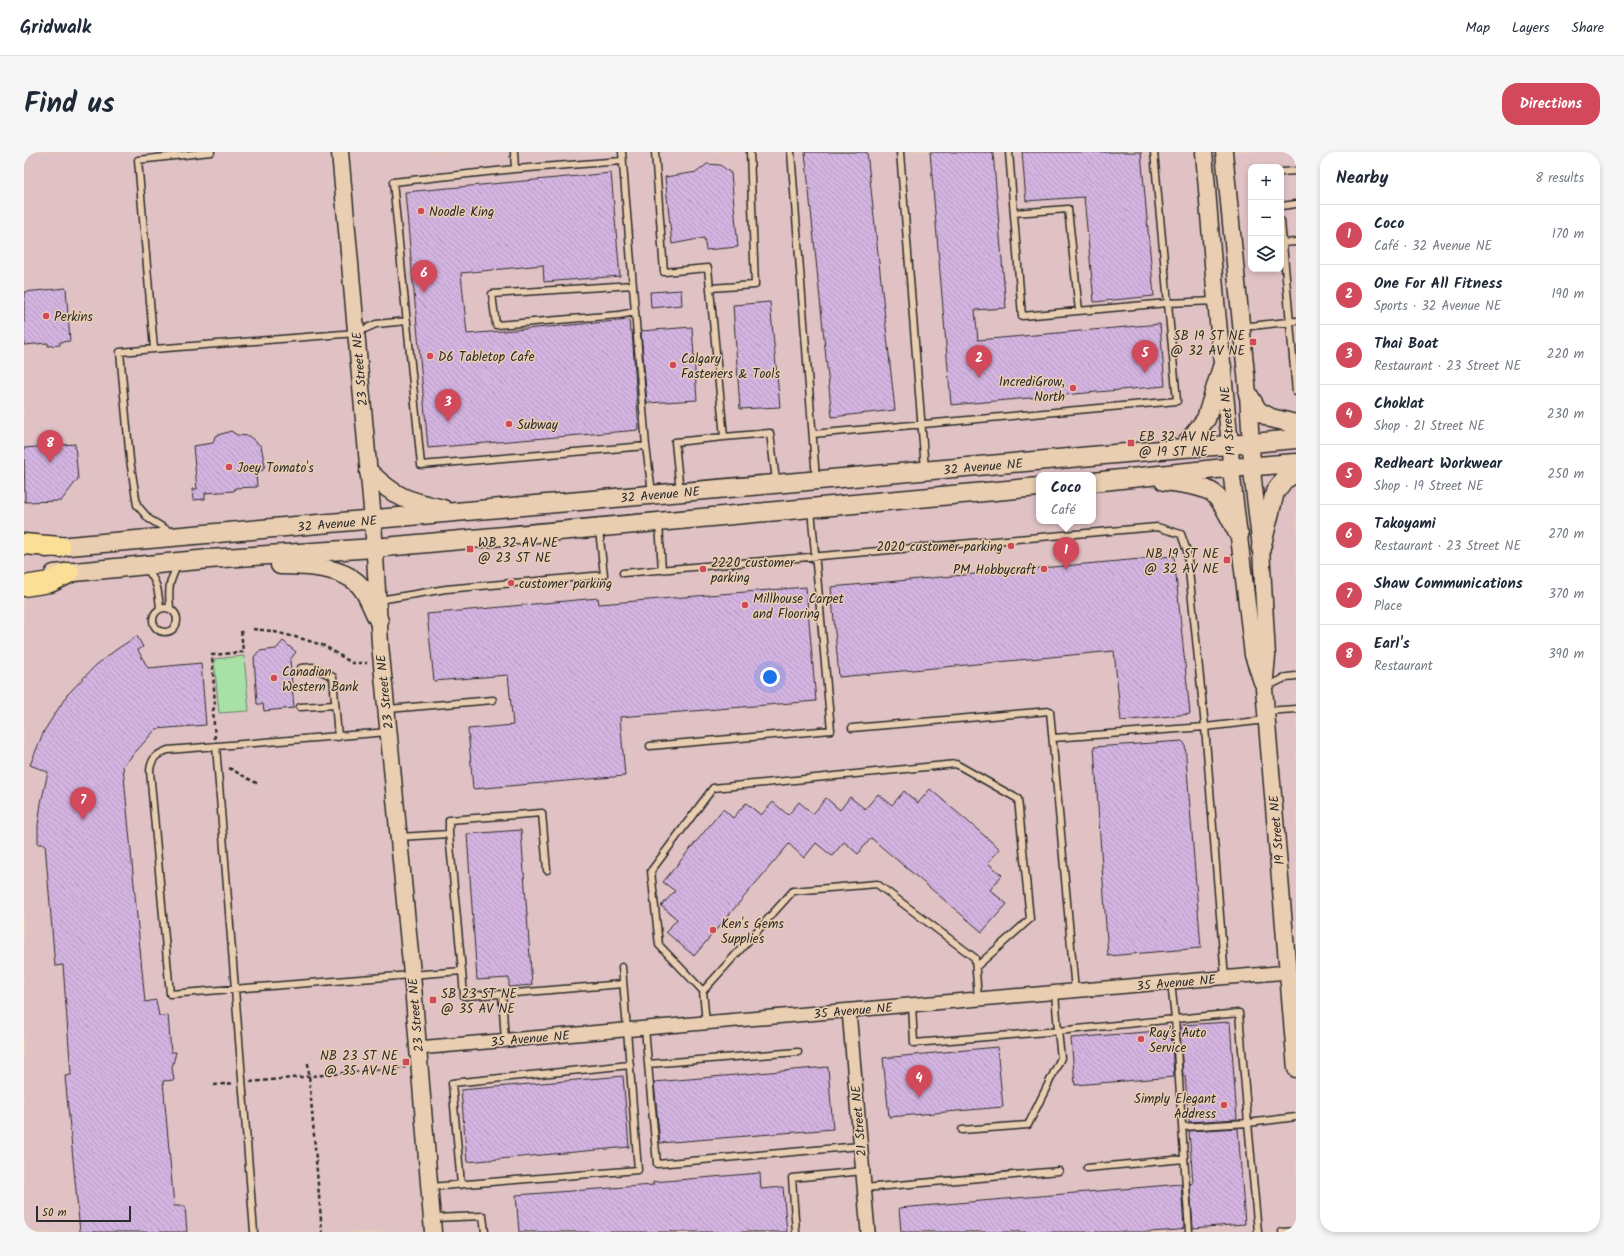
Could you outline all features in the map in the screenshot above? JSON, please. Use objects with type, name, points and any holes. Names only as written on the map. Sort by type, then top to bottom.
[{"type":"main road","points":[[1183,448],[1206,419],[1222,367]]},
{"type":"main road","points":[[1248,394],[1258,411],[1271,418],[1296,424]]},
{"type":"main road","name":"32 Avenue NE","points":[[24,550],[1183,448],[1230,446],[1296,439]]},
{"type":"main road","points":[[1096,482],[1296,463]]},
{"type":"main road","points":[[368,472],[393,494],[406,500],[457,512]]},
{"type":"main road","points":[[1261,548],[1275,492],[1284,480],[1296,474]]},
{"type":"main road","points":[[1144,477],[1187,484],[1212,492],[1223,505],[1239,535]]},
{"type":"main road","name":"32 Avenue NE","points":[[24,577],[209,559],[374,548],[1036,487]]},
{"type":"main road","points":[[24,544],[60,547]]},
{"type":"main road","points":[[209,559],[270,565],[305,565],[335,571],[350,578],[362,588],[379,621]]},
{"type":"main road","points":[[24,586],[50,582],[69,573]]},
{"type":"street","name":"23 Street NE","points":[[340,152],[373,520],[377,600],[386,709],[412,974],[433,1225]]},
{"type":"street","name":"19 Street NE","points":[[1204,152],[1231,469],[1253,655],[1264,688]]},
{"type":"street","name":"19 Street NE","points":[[1224,152],[1248,394],[1252,467],[1261,548],[1267,656],[1264,688],[1292,972],[1296,1069]]},
{"type":"street","name":"35 Avenue NE","points":[[418,1048],[1292,972]]},
{"type":"street","name":"21 Street NE","points":[[849,1011],[868,1232]]},
{"type":"lane","points":[[138,152],[154,350]]},
{"type":"lane","points":[[138,160],[211,152]]},
{"type":"lane","points":[[514,152],[515,169]]},
{"type":"lane","points":[[622,152],[646,446],[652,494]]},
{"type":"lane","points":[[655,152],[664,272],[708,268],[724,437]]},
{"type":"lane","points":[[710,288],[755,284],[750,152]]},
{"type":"lane","points":[[791,152],[816,481]]},
{"type":"lane","points":[[900,152],[925,471]]},
{"type":"lane","points":[[1009,152],[1022,316],[1167,303],[1216,301]]},
{"type":"lane","points":[[813,434],[1177,401],[1154,152]]},
{"type":"lane","points":[[622,161],[515,169],[393,182],[421,465],[646,446]]},
{"type":"lane","points":[[1284,172],[1296,171]]},
{"type":"lane","points":[[1284,206],[1296,204]]},
{"type":"lane","points":[[1014,213],[1068,209],[1079,311]]},
{"type":"lane","points":[[1284,243],[1296,242]]},
{"type":"lane","points":[[1284,251],[1293,321],[1296,392]]},
{"type":"lane","points":[[633,285],[492,294],[496,325],[619,315],[636,312]]},
{"type":"lane","points":[[178,536],[149,519],[137,505],[130,460],[120,352],[356,333],[376,324],[407,321]]},
{"type":"lane","points":[[1241,327],[1293,321]]},
{"type":"lane","points":[[680,492],[674,442],[770,433],[776,484]]},
{"type":"lane","points":[[650,746],[832,730],[811,507]]},
{"type":"lane","points":[[659,521],[662,570]]},
{"type":"lane","points":[[377,600],[446,589],[604,575],[598,527]]},
{"type":"lane","points":[[623,574],[1158,527],[1181,534],[1187,551],[1205,727],[1225,978]]},
{"type":"lane","points":[[170,608],[160,608],[154,615],[154,624],[159,630],[166,632],[174,628],[178,622],[176,614],[170,608],[169,587],[179,562]]},
{"type":"lane","points":[[144,565],[155,579],[160,608]]},
{"type":"lane","points":[[301,668],[313,667],[333,677],[338,737]]},
{"type":"lane","points":[[1264,688],[1287,677],[1296,676]]},
{"type":"lane","points":[[386,709],[493,700]]},
{"type":"lane","points":[[300,708],[335,705]]},
{"type":"lane","points":[[1053,738],[1205,727],[1296,709]]},
{"type":"lane","points":[[852,728],[1050,711],[1075,991]]},
{"type":"lane","points":[[388,732],[168,750],[154,757],[150,764],[150,771],[170,994],[462,971]]},
{"type":"lane","points":[[216,746],[254,1232]]},
{"type":"lane","points":[[706,1023],[703,991],[659,945],[651,871],[713,788],[956,764],[1018,799],[1030,919],[976,967]]},
{"type":"lane","points":[[547,870],[542,813],[449,820],[464,996],[623,984]]},
{"type":"lane","points":[[398,837],[450,834]]},
{"type":"lane","points":[[703,991],[793,891],[877,884],[975,958],[978,999]]},
{"type":"lane","points":[[429,1187],[638,1170],[622,967]]},
{"type":"lane","points":[[1171,982],[1175,1019],[1189,1232]]},
{"type":"lane","points":[[962,1130],[1028,1125],[1061,1058],[1055,993]]},
{"type":"lane","points":[[502,994],[506,1041]]},
{"type":"lane","points":[[912,1005],[914,1043],[1058,1031],[1239,1013],[1258,1232]]},
{"type":"lane","points":[[644,1028],[657,1164],[860,1146]]},
{"type":"lane","points":[[648,1064],[798,1052]]},
{"type":"lane","points":[[461,1185],[452,1083],[630,1065]]},
{"type":"lane","points":[[1182,1127],[1248,1123],[1296,1117]]},
{"type":"lane","points":[[1087,1168],[1184,1160]]},
{"type":"lane","points":[[796,1232],[792,1178],[863,1171]]},
{"type":"lane","points":[[864,1188],[1059,1171]]},
{"type":"lane","points":[[433,1225],[484,1216],[484,1232]]},
{"type":"lane","points":[[1282,1232],[1296,1231]]},
{"type":"path","points":[[216,746],[213,710],[215,706],[212,655],[243,652],[241,628]]},
{"type":"path","points":[[253,629],[271,631],[325,646],[352,663],[367,663]]},
{"type":"path","points":[[229,768],[258,784]]},
{"type":"path","points":[[308,1063],[322,1232]]},
{"type":"path","points":[[214,1085],[407,1067]]},
{"type":"shaded area","points":[[24,152],[1296,152],[1296,1232],[24,1232]]},
{"type":"green space","points":[[244,656],[249,711],[219,713],[214,659]]},
{"type":"building","points":[[805,152],[867,152],[895,410],[832,417]]},
{"type":"building","points":[[930,152],[993,152],[1006,308],[975,310],[978,340],[1160,324],[1165,386],[951,405]]},
{"type":"building","points":[[1022,152],[1141,152],[1154,296],[1094,302],[1084,197],[1026,201]]},
{"type":"building","points":[[707,164],[720,165],[731,173],[738,247],[706,250],[704,238],[672,244],[665,177],[697,172]]},
{"type":"building","points":[[611,173],[620,276],[544,282],[543,265],[461,273],[467,334],[629,320],[630,331],[632,331],[639,430],[428,448],[405,192]]},
{"type":"building","name":"Perkins","points":[[66,288],[70,341],[60,342],[60,345],[48,346],[48,343],[24,345],[24,292]]},
{"type":"building","points":[[681,290],[682,305],[651,308],[650,292]]},
{"type":"building","points":[[770,302],[780,407],[740,409],[733,305]]},
{"type":"building","name":"Calgary Fasteners & Tools","points":[[692,327],[697,400],[647,403],[641,331]]},
{"type":"building","name":"Joey Tomato's","points":[[231,431],[237,435],[249,436],[261,446],[265,465],[263,470],[256,473],[257,487],[235,488],[234,491],[205,493],[205,499],[193,500],[192,489],[197,489],[193,446],[213,443],[215,436]]},
{"type":"building","points":[[75,444],[78,479],[61,501],[25,502],[24,448]]},
{"type":"building","points":[[1174,556],[1190,714],[1121,721],[1114,651],[839,677],[831,587]]},
{"type":"building","points":[[806,587],[816,701],[620,717],[625,776],[473,789],[468,729],[513,725],[508,675],[434,681],[427,614],[598,598],[599,604]]},
{"type":"building","points":[[137,636],[143,647],[138,650],[148,668],[201,663],[206,725],[156,729],[123,766],[145,1002],[156,1000],[159,1016],[168,1015],[171,1052],[176,1052],[172,1068],[174,1080],[163,1081],[174,1206],[185,1206],[187,1232],[80,1232],[65,1076],[71,1075],[63,965],[55,966],[45,844],[38,844],[38,825],[41,803],[48,772],[30,765],[44,731],[67,695],[96,665]]},
{"type":"building","points":[[283,641],[296,652],[290,660],[294,708],[264,711],[263,704],[257,704],[254,657],[259,651],[276,649]]},
{"type":"building","points":[[1182,741],[1185,744],[1201,948],[1108,956],[1094,747]]},
{"type":"building","points":[[930,789],[1000,849],[988,863],[1002,875],[990,890],[1007,904],[982,932],[871,838],[858,854],[844,842],[832,856],[816,843],[804,858],[789,844],[694,956],[666,932],[677,919],[661,906],[675,891],[663,882],[723,809],[733,818],[746,803],[761,815],[773,802],[788,815],[799,802],[813,814],[826,798],[840,810],[850,797],[865,809],[878,794],[892,805],[904,791],[918,803]]},
{"type":"building","points":[[521,830],[532,985],[509,987],[509,978],[477,980],[467,834]]},
{"type":"building","points":[[1230,1022],[1237,1119],[1189,1122],[1185,1076],[1183,1076],[1181,1025]]},
{"type":"building","points":[[1171,1030],[1174,1077],[1075,1085],[1071,1038]]},
{"type":"building","points":[[997,1047],[1003,1107],[889,1117],[883,1058]]},
{"type":"building","points":[[828,1067],[833,1129],[660,1143],[654,1082]]},
{"type":"building","points":[[623,1076],[629,1147],[467,1162],[461,1090]]},
{"type":"building","points":[[1238,1128],[1245,1224],[1193,1228],[1190,1184],[1193,1183],[1189,1131]]},
{"type":"building","points":[[760,1173],[761,1189],[783,1187],[787,1232],[519,1232],[516,1195],[653,1185],[653,1182]]},
{"type":"building","points":[[1181,1184],[1184,1228],[1179,1230],[1150,1232],[901,1232],[899,1208]]},
{"type":"place","name":"Noodle King","points":[[421,211]]},
{"type":"place","name":"Takoyami","points":[[424,293]]},
{"type":"place","name":"Perkins","points":[[46,316]]},
{"type":"place","name":"SB 19 ST NE @ 32 AV NE","points":[[1253,342]]},
{"type":"place","name":"D6 Tabletop Cafe","points":[[430,356]]},
{"type":"place","name":"Calgary Fasteners & Tools","points":[[673,365]]},
{"type":"place","name":"Redheart Workwear","points":[[1145,373]]},
{"type":"place","name":"One For All Fitness","points":[[979,378]]},
{"type":"place","name":"IncrediGrow, North","points":[[1073,388]]},
{"type":"place","name":"Thai Boat","points":[[448,422]]},
{"type":"place","name":"Subway","points":[[509,424]]},
{"type":"place","name":"EB 32 AV NE @ 19 ST NE","points":[[1131,443]]},
{"type":"place","name":"Earl's","points":[[50,463]]},
{"type":"place","name":"Joey Tomato's","points":[[229,467]]},
{"type":"place","name":"2020 customer parking","points":[[1011,546]]},
{"type":"place","name":"WB 32 AV NE @ 23 ST NE","points":[[470,549]]},
{"type":"place","name":"NB 19 ST NE @ 32 AV NE","points":[[1227,560]]},
{"type":"place","name":"2220 customer parking","points":[[703,569]]},
{"type":"place","name":"PM Hobbycraft","points":[[1044,569]]},
{"type":"place","name":"Coco","points":[[1066,570]]},
{"type":"place","name":"customer parking","points":[[511,583]]},
{"type":"place","name":"Millhouse Carpet and Flooring","points":[[745,605]]},
{"type":"place","name":"Canadian Western Bank","points":[[274,678]]},
{"type":"place","name":"Shaw Communications","points":[[83,820]]},
{"type":"place","name":"Ken's Gems Supplies","points":[[713,930]]},
{"type":"place","name":"SB 23 ST NE @ 35 AV NE","points":[[433,1000]]},
{"type":"place","name":"Ray's Auto Service","points":[[1141,1039]]},
{"type":"place","name":"NB 23 ST NE @ 35 AV NE","points":[[406,1062]]},
{"type":"place","name":"Choklat","points":[[919,1098]]},
{"type":"place","name":"Simply Elegant Address","points":[[1224,1105]]}]
